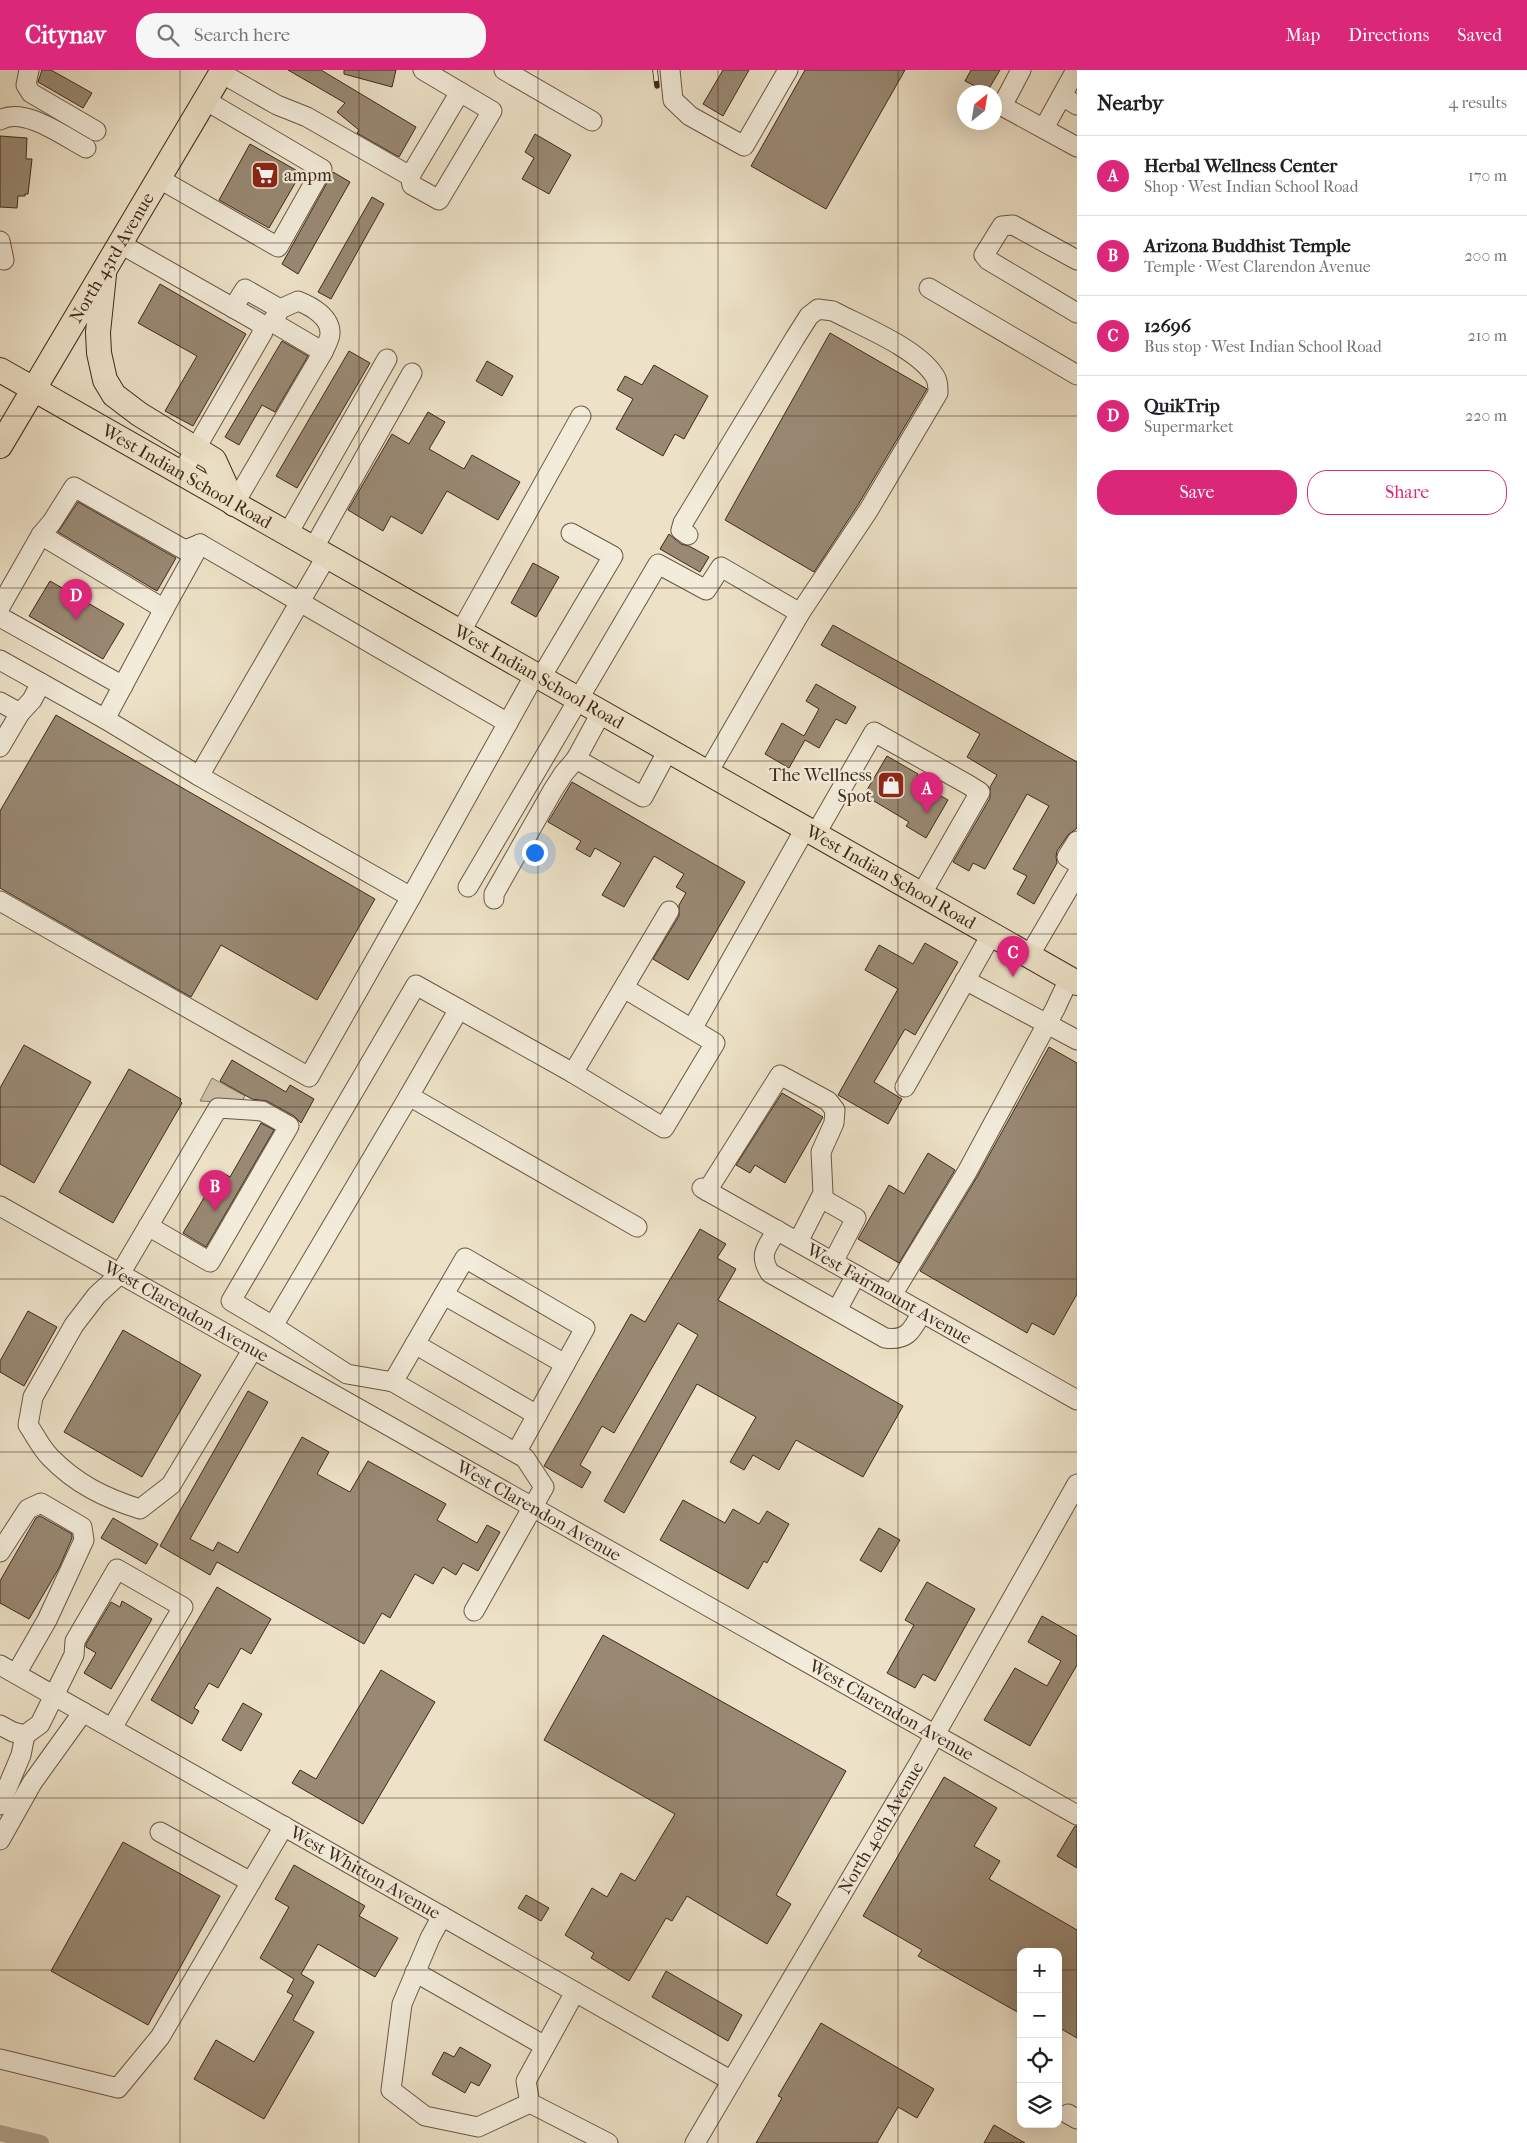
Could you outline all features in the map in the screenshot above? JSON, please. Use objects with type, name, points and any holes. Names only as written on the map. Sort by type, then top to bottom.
[{"type":"main road","name":"North 43rd Avenue","points":[[0,446],[32,389],[222,72]]},
{"type":"main road","points":[[106,265],[98,332],[99,353],[105,380],[114,395],[138,414],[214,460],[234,504]]},
{"type":"main road","name":"West Indian School Road","points":[[0,370],[667,752],[1073,981]]},
{"type":"street","points":[[29,70],[26,85],[31,93],[96,131]]},
{"type":"street","points":[[424,70],[492,111],[439,200],[412,185],[410,176],[460,92]]},
{"type":"street","points":[[504,70],[592,120]]},
{"type":"street","points":[[670,70],[672,100],[690,116],[744,146],[788,70]]},
{"type":"street","points":[[1021,70],[1002,106],[1077,147]]},
{"type":"street","points":[[1044,128],[1069,100],[1076,70]]},
{"type":"street","points":[[222,72],[277,105],[307,117],[410,176]]},
{"type":"street","points":[[158,178],[278,246],[322,169],[205,100]]},
{"type":"street","points":[[0,120],[8,117],[36,120],[86,148]]},
{"type":"street","points":[[1077,260],[1013,225],[1007,224],[1002,226],[984,255],[988,260],[1077,313]]},
{"type":"street","points":[[0,241],[4,260]]},
{"type":"street","points":[[119,243],[233,308],[271,319]]},
{"type":"street","points":[[929,288],[1077,375]]},
{"type":"street","points":[[233,308],[245,290],[271,319],[323,352]]},
{"type":"street","points":[[181,474],[271,319],[298,301],[315,308],[327,324],[330,334],[323,352],[234,504]]},
{"type":"street","points":[[688,535],[681,530],[682,523],[795,338],[809,316],[818,309],[833,311],[915,354],[935,375],[938,384],[938,394],[868,511],[800,613],[707,774]]},
{"type":"street","points":[[287,534],[387,359]]},
{"type":"street","points":[[200,776],[300,602],[319,553],[412,373]]},
{"type":"street","points":[[460,633],[581,416]]},
{"type":"street","points":[[0,607],[41,535],[52,522],[74,487],[185,550],[200,544]]},
{"type":"street","points":[[0,901],[309,1077],[508,723],[613,556],[572,533]]},
{"type":"street","points":[[41,535],[164,609]]},
{"type":"street","points":[[200,544],[508,723]]},
{"type":"street","points":[[105,719],[200,544]]},
{"type":"street","points":[[468,887],[658,564],[706,590],[721,567],[800,613]]},
{"type":"street","points":[[0,617],[123,686]]},
{"type":"street","points":[[0,660],[411,897]]},
{"type":"street","points":[[0,747],[20,713],[32,700],[41,683]]},
{"type":"street","points":[[0,702],[20,713]]},
{"type":"street","points":[[494,899],[502,880],[553,790],[576,759],[601,714]]},
{"type":"street","points":[[692,1029],[810,832],[874,732],[980,792],[922,895]]},
{"type":"street","points":[[576,759],[643,797],[667,752]]},
{"type":"street","points":[[1077,841],[1067,857],[1077,863]]},
{"type":"street","points":[[1029,956],[1077,874]]},
{"type":"street","points":[[573,1073],[669,911]]},
{"type":"street","points":[[905,1087],[991,935]]},
{"type":"street","points":[[965,980],[1077,1040]]},
{"type":"street","points":[[892,1295],[967,1172],[1047,1023],[1073,981]]},
{"type":"street","points":[[474,1611],[544,1487],[524,1458],[393,1382],[347,1374],[231,1301],[416,985],[573,1073],[664,1128],[715,1043],[624,988]]},
{"type":"street","points":[[273,1326],[409,1096],[458,1009]]},
{"type":"street","name":"West Fairmount Avenue","points":[[821,1198],[823,1193],[821,1152],[834,1123],[835,1110],[828,1101],[780,1074],[704,1189],[1077,1400]]},
{"type":"street","points":[[409,1096],[637,1227]]},
{"type":"street","points":[[148,1226],[210,1262],[289,1126],[262,1111],[218,1108],[148,1226],[120,1274],[97,1295],[74,1325],[33,1397],[28,1425],[49,1456],[86,1487],[110,1500],[140,1509],[171,1485],[253,1349]]},
{"type":"street","points":[[798,1242],[821,1198],[856,1218],[833,1262]]},
{"type":"street","name":"West Clarendon Avenue","points":[[0,1206],[1077,1815]]},
{"type":"street","points":[[777,1230],[763,1255],[764,1264],[770,1272],[885,1338],[897,1339],[908,1335],[922,1312]]},
{"type":"street","points":[[393,1382],[465,1258],[585,1328],[516,1453]]},
{"type":"street","points":[[837,1310],[856,1275]]},
{"type":"street","points":[[444,1294],[565,1364]]},
{"type":"street","points":[[415,1344],[537,1415]]},
{"type":"street","name":"North 40th Avenue","points":[[695,2143],[730,2080],[935,1736],[1077,1484]]},
{"type":"street","points":[[0,1552],[28,1508],[42,1503],[82,1527],[84,1540],[47,1620],[8,1669]]},
{"type":"street","points":[[0,1805],[21,1755],[25,1735],[40,1724],[74,1655],[75,1641],[117,1569],[183,1607],[112,1728]]},
{"type":"street","name":"West Whitton Avenue","points":[[8,1669],[730,2080]]},
{"type":"street","points":[[0,1840],[32,1783],[83,1712]]},
{"type":"street","points":[[0,1725],[13,1732],[25,1735]]},
{"type":"street","points":[[0,2059],[118,2088],[160,2037],[284,1826]]},
{"type":"street","points":[[160,1832],[251,1882]]},
{"type":"street","points":[[442,1916],[402,2004],[391,2090],[425,2116],[478,2128],[530,2103]]},
{"type":"street","points":[[415,1972],[545,2046]]},
{"type":"street","points":[[530,2103],[526,2081],[574,1992]]},
{"type":"street","points":[[530,2103],[608,2143]]},
{"type":"shaded area","points":[[212,1078],[245,1096],[241,1103],[200,1101]]},
{"type":"building","points":[[42,70],[51,70],[92,93],[83,108],[38,82]]},
{"type":"building","points":[[288,70],[321,70],[416,127],[399,157],[357,133],[359,130],[337,112],[345,103]]},
{"type":"building","points":[[344,70],[396,70],[392,87],[344,74]]},
{"type":"building","points":[[723,70],[749,70],[723,116],[703,104]]},
{"type":"building","points":[[805,70],[905,70],[826,209],[751,166]]},
{"type":"building","points":[[971,70],[1000,70],[991,85],[973,85],[965,81]]},
{"type":"building","points":[[535,134],[571,155],[549,194],[522,179],[534,158],[525,152]]},
{"type":"building","points":[[0,136],[27,138],[26,159],[32,159],[28,194],[18,196],[17,208],[0,207]]},
{"type":"building","points":[[250,144],[301,173],[269,228],[219,200]]},
{"type":"building","points":[[333,172],[350,182],[298,274],[282,264]]},
{"type":"building","points":[[372,197],[384,204],[331,299],[318,292]]},
{"type":"building","points":[[160,284],[246,334],[193,426],[165,411],[197,356],[138,323]]},
{"type":"building","points":[[830,333],[927,389],[858,505],[814,572],[725,520]]},
{"type":"building","points":[[282,341],[308,356],[275,412],[262,405],[239,445],[225,437]]},
{"type":"building","points":[[349,351],[370,363],[297,488],[276,476]]},
{"type":"building","points":[[487,361],[513,376],[502,396],[476,381]]},
{"type":"building","points":[[654,365],[708,396],[684,439],[675,434],[663,456],[616,429],[633,399],[617,390],[625,376],[642,385]]},
{"type":"building","points":[[428,412],[445,422],[429,449],[464,469],[472,455],[520,482],[498,520],[447,491],[422,534],[391,516],[383,531],[348,510],[392,434],[409,444]]},
{"type":"building","points":[[78,502],[176,558],[157,591],[58,532]]},
{"type":"building","points":[[669,534],[681,544],[689,546],[709,557],[700,572],[660,549]]},
{"type":"building","points":[[533,563],[559,577],[536,617],[511,603]]},
{"type":"building","points":[[50,581],[124,624],[103,659],[29,616]]},
{"type":"building","points":[[833,625],[1077,762],[1077,828],[1068,835],[1057,851],[1057,863],[1034,904],[1017,894],[1027,876],[1013,869],[1049,806],[1027,794],[985,869],[973,863],[969,871],[953,862],[990,798],[990,787],[997,775],[967,757],[980,734],[821,645]]},
{"type":"building","points":[[816,684],[856,707],[846,724],[836,719],[819,748],[805,740],[789,768],[765,754],[782,723],[804,736],[819,709],[806,701]]},
{"type":"building","points":[[56,715],[375,899],[317,1000],[221,945],[191,997],[0,888],[0,811]]},
{"type":"building","points":[[887,756],[918,774],[915,781],[948,800],[926,838],[906,826],[909,822],[864,795]]},
{"type":"building","points":[[572,782],[745,882],[688,980],[653,959],[679,916],[679,905],[686,893],[676,887],[684,874],[654,856],[624,907],[602,895],[621,863],[595,848],[590,857],[576,849],[581,841],[548,822]]},
{"type":"building","points":[[925,943],[958,962],[915,1035],[905,1029],[874,1082],[902,1099],[888,1124],[838,1095],[898,989],[865,970],[879,945],[913,964]]},
{"type":"building","points":[[24,1045],[91,1082],[34,1183],[0,1164],[0,1088]]},
{"type":"building","points":[[1049,1047],[1077,1063],[1077,1294],[1054,1335],[1032,1323],[1027,1333],[920,1271],[977,1177]]},
{"type":"building","points":[[232,1060],[286,1092],[290,1085],[314,1099],[301,1123],[294,1116],[267,1101],[252,1099],[220,1081]]},
{"type":"building","points":[[129,1069],[181,1099],[182,1103],[113,1223],[59,1192]]},
{"type":"building","points":[[782,1093],[823,1117],[785,1183],[755,1165],[750,1173],[736,1165]]},
{"type":"building","points":[[261,1123],[274,1130],[206,1247],[183,1233],[220,1171],[230,1177]]},
{"type":"building","points":[[928,1153],[955,1170],[899,1263],[858,1239],[889,1185],[904,1194]]},
{"type":"building","points":[[700,1229],[726,1244],[717,1258],[736,1269],[718,1300],[903,1406],[863,1477],[796,1440],[779,1470],[753,1455],[744,1470],[730,1462],[756,1417],[697,1384],[624,1513],[604,1501],[698,1335],[678,1323],[614,1433],[602,1426],[580,1465],[591,1472],[582,1488],[544,1466],[631,1314],[645,1322]]},
{"type":"building","points":[[28,1311],[57,1327],[24,1386],[0,1372],[0,1361]]},
{"type":"building","points":[[123,1330],[201,1375],[142,1477],[64,1432]]},
{"type":"building","points":[[248,1391],[268,1402],[190,1539],[213,1551],[218,1542],[238,1553],[302,1437],[329,1452],[317,1474],[350,1492],[368,1461],[446,1504],[437,1520],[477,1543],[487,1525],[500,1532],[478,1571],[463,1563],[456,1575],[443,1567],[433,1584],[415,1574],[390,1618],[382,1613],[364,1644],[217,1562],[210,1575],[160,1546]]},
{"type":"building","points":[[683,1500],[725,1523],[733,1509],[759,1524],[767,1511],[789,1524],[767,1563],[764,1561],[748,1589],[660,1540]]},
{"type":"building","points":[[40,1516],[72,1534],[72,1538],[59,1568],[29,1619],[0,1603],[0,1581],[36,1518]]},
{"type":"building","points":[[113,1518],[158,1544],[146,1564],[101,1538]]},
{"type":"building","points":[[879,1528],[900,1540],[881,1572],[860,1560]]},
{"type":"building","points":[[927,1582],[975,1609],[935,1681],[923,1674],[915,1688],[887,1673],[914,1625],[905,1620]]},
{"type":"building","points":[[217,1587],[271,1619],[251,1654],[241,1648],[218,1688],[209,1683],[194,1708],[199,1711],[192,1724],[151,1700]]},
{"type":"building","points":[[122,1601],[152,1619],[111,1689],[84,1673],[96,1653],[86,1647],[86,1644],[111,1602],[120,1607]]},
{"type":"building","points":[[1042,1616],[1077,1636],[1077,1665],[1030,1746],[984,1720],[1015,1668],[1047,1686],[1061,1661],[1028,1642]]},
{"type":"building","points":[[603,1635],[846,1771],[776,1895],[791,1904],[767,1944],[687,1896],[672,1921],[666,1918],[629,1981],[591,1958],[594,1953],[565,1935],[592,1888],[607,1897],[621,1873],[635,1881],[675,1814],[544,1740]]},
{"type":"building","points":[[381,1670],[435,1702],[363,1824],[292,1783],[300,1770],[316,1779]]},
{"type":"building","points":[[243,1703],[262,1714],[241,1751],[222,1740]]},
{"type":"building","points":[[944,1777],[997,1808],[974,1846],[1000,1861],[989,1879],[1077,1930],[1077,2038],[1062,2029],[1062,1948],[1017,1948],[1017,2012],[918,1956],[922,1950],[863,1916]]},
{"type":"building","points":[[1075,1826],[1077,1826],[1077,1868],[1057,1856]]},
{"type":"building","points":[[123,1842],[220,1896],[148,2025],[51,1971]]},
{"type":"building","points":[[294,1865],[365,1906],[359,1916],[398,1938],[375,1977],[318,1944],[301,1974],[314,1982],[293,2020],[314,2032],[264,2119],[194,2079],[216,2040],[254,2062],[293,1995],[287,1992],[294,1979],[260,1958],[289,1907],[275,1899]]},
{"type":"building","points":[[526,1895],[549,1908],[541,1921],[518,1908]]},
{"type":"building","points":[[666,1971],[742,2015],[728,2041],[652,1997]]},
{"type":"building","points":[[821,2023],[934,2089],[917,2118],[898,2107],[877,2143],[756,2143],[782,2098],[778,2096]]},
{"type":"building","points":[[460,2047],[491,2065],[479,2086],[471,2082],[465,2093],[432,2074],[444,2052],[454,2057]]},
{"type":"building","points":[[994,2125],[1025,2143],[984,2143]]},
{"type":"waterway","points":[[0,2133],[41,2143]]},
{"type":"railway","points":[[655,70],[657,86]]},
{"type":"place","name":"ampm","points":[[265,175]]},
{"type":"place","name":"QuikTrip","points":[[76,620]]},
{"type":"place","name":"The Wellness Spot","points":[[891,785]]},
{"type":"place","name":"Herbal Wellness Center","points":[[927,813]]},
{"type":"place","name":"12696","points":[[1013,977]]},
{"type":"place","name":"Arizona Buddhist Temple","points":[[215,1211]]}]
